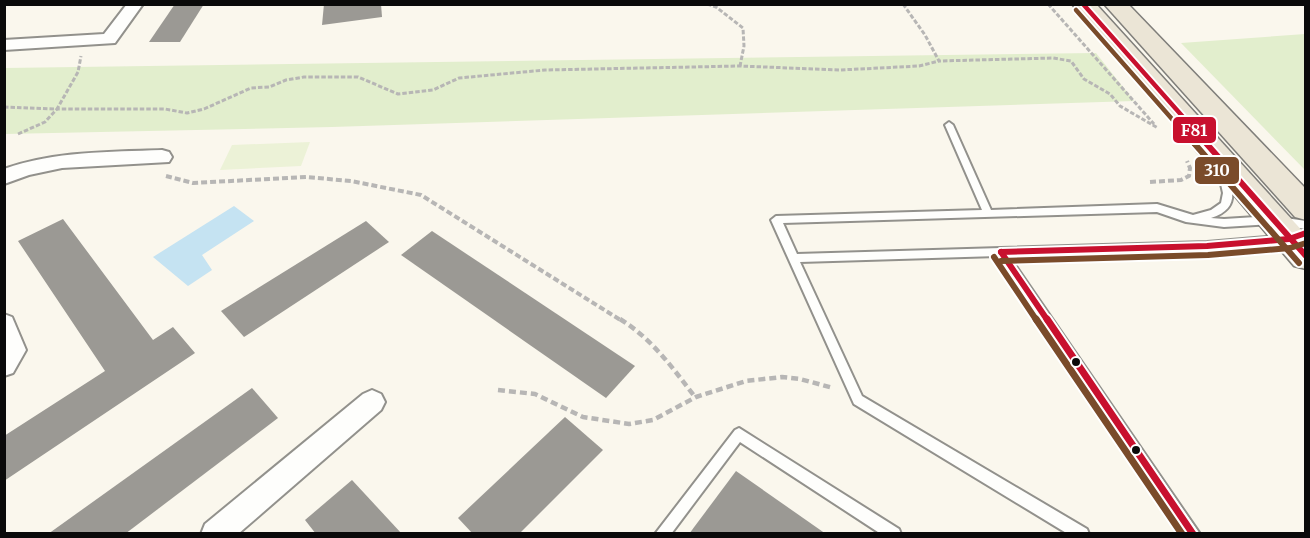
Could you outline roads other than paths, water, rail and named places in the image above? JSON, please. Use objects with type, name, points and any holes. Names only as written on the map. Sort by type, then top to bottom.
[{"type":"main road","points":[[1083,4],[1217,158],[1295,235]]},
{"type":"main road","points":[[1115,4],[1305,209]]},
{"type":"street","points":[[4,45],[109,39],[135,4]]},
{"type":"street","points":[[4,177],[22,169],[50,162],[162,157]]},
{"type":"street","points":[[4,324],[8,327],[14,350],[4,365]]},
{"type":"street","points":[[215,534],[372,402]]},
{"type":"lane","points":[[950,125],[988,213]]},
{"type":"lane","points":[[1186,218],[1209,215],[1221,210],[1227,202],[1225,178],[1217,158]]},
{"type":"lane","points":[[1082,534],[858,400],[776,220],[1157,208],[1186,218],[1295,235]]},
{"type":"lane","points":[[793,258],[1207,246],[1295,235]]},
{"type":"lane","points":[[1001,252],[1193,534]]},
{"type":"lane","points":[[662,534],[739,434],[894,534]]},
{"type":"water","points":[[234,206],[254,221],[202,255],[212,270],[188,286],[153,257]]}]
